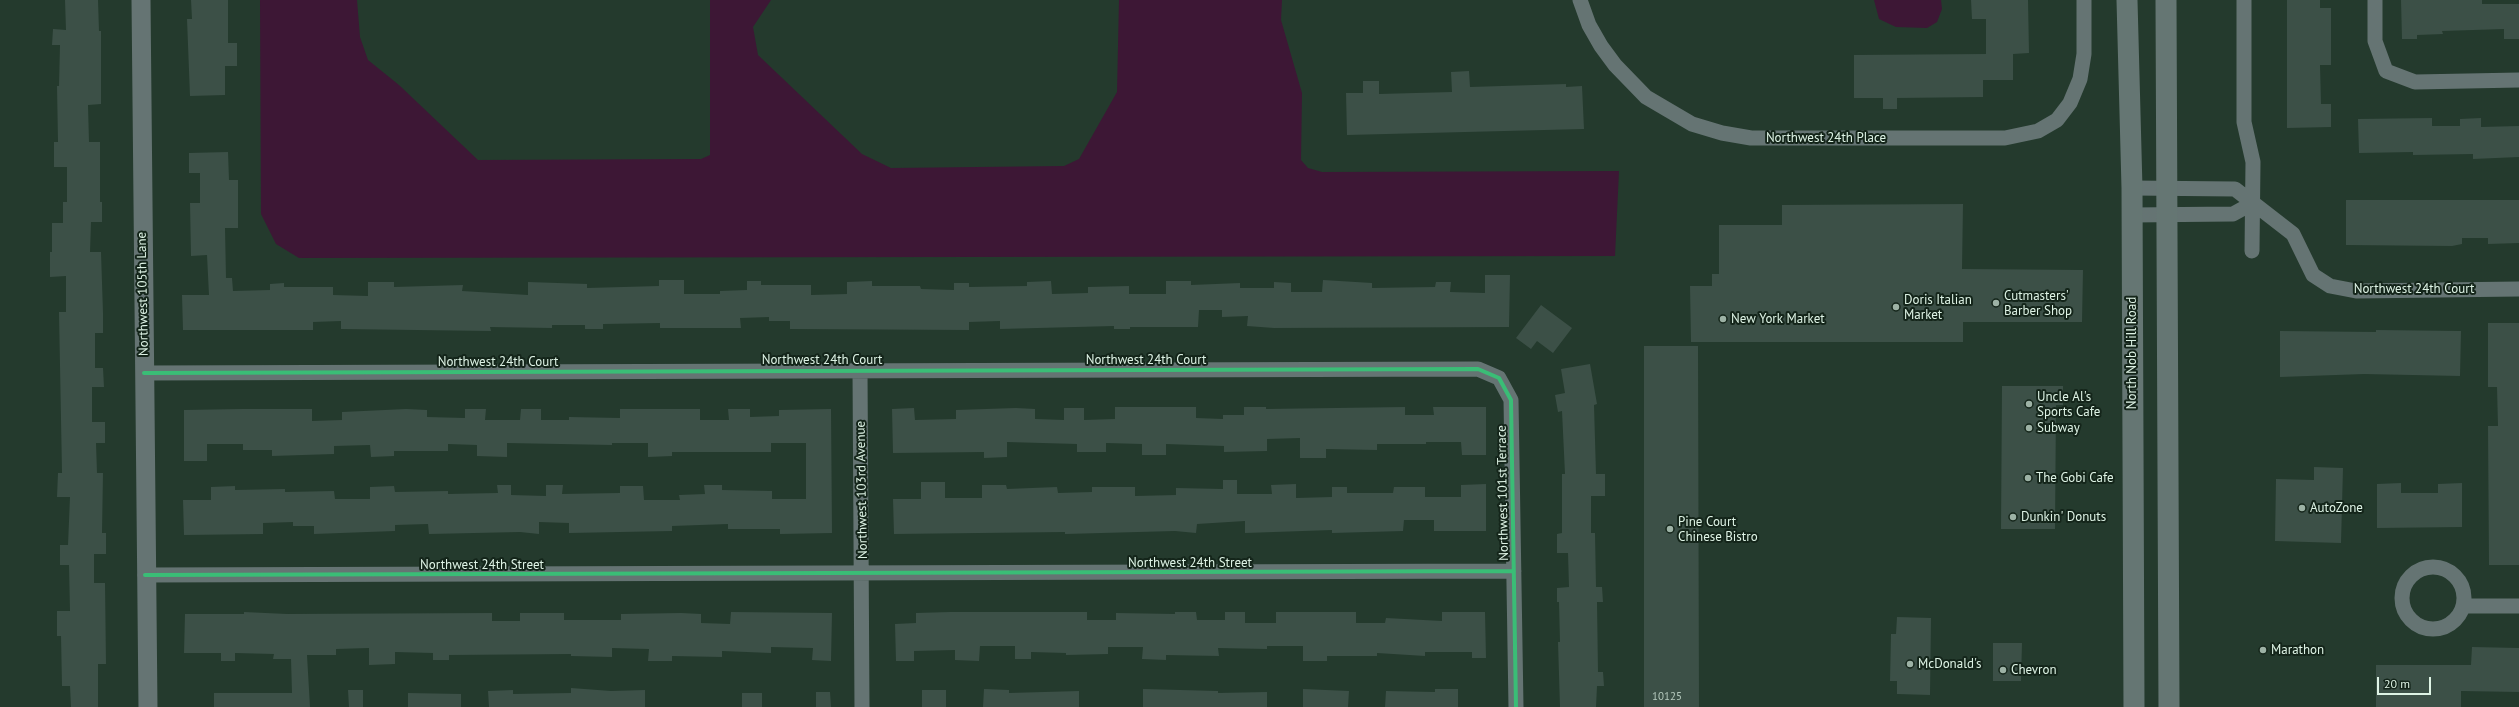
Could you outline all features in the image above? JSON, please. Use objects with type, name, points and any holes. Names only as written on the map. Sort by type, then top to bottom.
[{"type":"main road","name":"North Nob Hill Road","points":[[2127,0],[2132,188],[2134,707]]},
{"type":"main road","points":[[2166,0],[2169,707]]},
{"type":"street","name":"Northwest 105th Lane","points":[[141,0],[145,575],[148,707]]},
{"type":"street","name":"Northwest 24th Place","points":[[1580,0],[1589,25],[1601,46],[1615,65],[1646,97],[1692,124],[1722,133],[1751,138],[2005,138],[2038,131],[2057,120],[2070,103],[2080,79],[2084,54],[2084,0]]},
{"type":"street","points":[[2244,0],[2244,122],[2253,162],[2252,251]]},
{"type":"street","points":[[2375,0],[2374,41],[2386,71],[2415,82],[2519,80]]},
{"type":"street","name":"Northwest 24th Court","points":[[2132,188],[2167,187],[2235,189],[2292,234],[2313,275],[2330,286],[2356,291],[2519,288]]},
{"type":"street","points":[[2132,215],[2233,214],[2253,204]]},
{"type":"street","name":"Northwest 24th Court","points":[[144,373],[1478,369],[1499,378]]},
{"type":"street","name":"Northwest 103rd Avenue","points":[[860,370],[863,574],[862,707]]},
{"type":"street","name":"Northwest 101st Terrace","points":[[1499,378],[1511,400],[1516,707]]},
{"type":"street","points":[[2426,568],[2439,568],[2458,579],[2463,589],[2463,606],[2456,620],[2447,626],[2437,629],[2426,628],[2410,620],[2404,611],[2402,601],[2403,589],[2408,579],[2417,572],[2426,568]]},
{"type":"street","name":"Northwest 24th Street","points":[[145,575],[1514,571]]},
{"type":"street","points":[[2463,606],[2519,606]]},
{"type":"shaded area","points":[[260,0],[357,0],[360,37],[368,60],[399,85],[478,160],[701,159],[710,155],[710,0],[771,0],[753,27],[758,55],[862,154],[891,168],[1064,166],[1079,159],[1117,92],[1119,0],[1282,0],[1281,20],[1302,93],[1301,160],[1308,168],[1322,172],[1619,171],[1615,256],[299,258],[276,244],[261,214]]},
{"type":"shaded area","points":[[1874,0],[1941,0],[1942,9],[1937,22],[1927,28],[1896,27],[1879,19]]},
{"type":"building","points":[[65,0],[98,0],[99,31],[101,31],[101,104],[88,105],[89,142],[100,142],[100,202],[102,202],[102,222],[91,222],[90,252],[101,252],[103,333],[95,333],[95,368],[103,368],[104,387],[92,387],[92,422],[105,422],[105,443],[96,443],[97,473],[103,473],[102,533],[106,533],[106,554],[94,554],[94,583],[105,583],[106,664],[98,664],[98,707],[71,707],[70,686],[62,686],[61,636],[57,636],[57,611],[70,611],[69,565],[60,565],[60,545],[68,545],[70,497],[57,497],[58,473],[62,473],[59,312],[66,312],[66,276],[50,277],[52,223],[63,223],[63,202],[67,202],[67,167],[54,167],[54,142],[58,142],[57,86],[59,86],[60,45],[52,45],[53,29],[66,30]]},
{"type":"building","points":[[191,0],[228,0],[228,43],[237,43],[237,66],[225,66],[225,95],[190,96],[187,19],[192,19]]},
{"type":"building","points":[[1971,0],[2028,0],[2029,53],[2013,54],[2013,80],[1983,80],[1983,97],[1897,98],[1897,109],[1883,109],[1883,98],[1854,98],[1854,55],[1986,54],[1986,19],[1972,19]]},
{"type":"building","points":[[2287,0],[2320,0],[2320,8],[2331,8],[2331,65],[2320,65],[2321,104],[2331,104],[2331,127],[2287,128]]},
{"type":"building","points":[[2401,0],[2482,0],[2482,4],[2519,4],[2519,39],[2504,39],[2504,29],[2442,31],[2443,34],[2417,35],[2417,39],[2402,39]]},
{"type":"building","points":[[1469,71],[1470,87],[1566,84],[1566,87],[1582,86],[1584,129],[1347,135],[1346,93],[1363,93],[1363,81],[1379,81],[1379,94],[1452,92],[1451,72]]},
{"type":"building","points":[[2432,118],[2432,126],[2460,126],[2460,119],[2481,118],[2481,127],[2519,126],[2519,157],[2473,159],[2473,154],[2413,155],[2413,152],[2359,153],[2358,119]]},
{"type":"building","points":[[228,152],[229,180],[238,180],[238,228],[225,228],[226,278],[232,278],[233,291],[270,290],[270,284],[284,283],[284,287],[333,287],[333,295],[368,296],[368,282],[394,282],[394,287],[463,285],[462,291],[528,295],[528,282],[587,284],[587,288],[659,286],[659,280],[684,280],[684,294],[720,294],[720,291],[747,290],[747,281],[761,281],[761,285],[811,285],[811,295],[847,294],[847,282],[872,281],[872,286],[920,286],[921,289],[954,290],[954,283],[969,283],[969,287],[1027,286],[1027,282],[1051,281],[1052,294],[1088,293],[1088,287],[1129,286],[1129,294],[1166,294],[1166,281],[1191,281],[1191,285],[1240,283],[1240,288],[1274,288],[1274,282],[1291,283],[1291,292],[1322,292],[1323,280],[1372,283],[1372,288],[1435,287],[1436,282],[1451,282],[1450,292],[1485,293],[1485,275],[1510,275],[1509,327],[1274,328],[1247,326],[1248,316],[1222,317],[1222,310],[1199,310],[1198,327],[1130,327],[1130,329],[1114,329],[1114,326],[1000,329],[1000,321],[969,322],[969,330],[790,329],[790,321],[769,321],[769,317],[740,318],[741,328],[660,328],[660,323],[603,324],[603,329],[585,329],[585,325],[552,325],[552,328],[490,327],[491,331],[341,329],[341,321],[313,322],[313,330],[183,330],[182,295],[209,295],[207,255],[191,256],[190,203],[200,203],[200,173],[189,173],[189,153]]},
{"type":"building","points":[[2346,200],[2519,200],[2519,243],[2488,244],[2488,238],[2462,238],[2462,244],[2452,246],[2346,245]]},
{"type":"building","points":[[1963,204],[1962,269],[2083,270],[2082,322],[1963,322],[1963,342],[1691,342],[1690,286],[1712,286],[1712,274],[1719,274],[1719,225],[1782,225],[1782,205]]},
{"type":"building","points":[[1541,305],[1572,328],[1553,353],[1537,341],[1531,349],[1516,338]]},
{"type":"building","points":[[2488,323],[2519,323],[2519,565],[2489,565],[2488,426],[2498,426],[2497,387],[2488,387]]},
{"type":"building","points":[[2376,330],[2461,331],[2460,376],[2364,374],[2280,377],[2280,331],[2376,332]]},
{"type":"building","points":[[1644,346],[1698,346],[1699,707],[1644,707]]},
{"type":"building","points":[[1590,364],[1597,404],[1594,405],[1596,474],[1605,474],[1605,496],[1591,496],[1591,533],[1595,533],[1596,587],[1602,587],[1603,602],[1597,602],[1598,672],[1603,672],[1604,686],[1597,686],[1596,707],[1560,707],[1558,642],[1560,642],[1559,602],[1557,602],[1557,588],[1569,587],[1568,553],[1557,553],[1557,534],[1562,533],[1562,474],[1565,474],[1562,411],[1558,412],[1555,395],[1565,393],[1561,369]]},
{"type":"building","points":[[2002,386],[2063,386],[2063,405],[2056,405],[2055,529],[2001,529]]},
{"type":"building","points":[[1115,407],[1196,407],[1196,418],[1223,419],[1223,415],[1244,415],[1244,407],[1266,407],[1266,409],[1405,407],[1405,415],[1434,415],[1433,407],[1486,407],[1486,455],[1462,455],[1461,442],[1426,442],[1426,444],[1377,444],[1377,450],[1326,449],[1326,458],[1300,458],[1300,438],[1267,439],[1267,451],[1224,452],[1224,446],[1166,444],[1166,455],[1142,455],[1142,444],[1106,443],[1106,452],[1077,452],[1077,444],[1007,442],[1007,457],[984,458],[984,452],[893,453],[892,409],[914,408],[915,420],[956,419],[956,410],[1016,408],[1035,409],[1035,419],[1064,420],[1064,408],[1084,408],[1084,420],[1115,419]]},
{"type":"building","points":[[312,409],[312,421],[342,420],[342,412],[406,409],[427,410],[427,417],[465,418],[465,409],[486,409],[485,420],[520,420],[521,409],[541,409],[541,420],[569,420],[569,417],[620,418],[620,409],[700,409],[700,420],[729,420],[728,409],[750,409],[750,417],[779,416],[779,410],[831,409],[832,533],[780,534],[780,529],[728,529],[728,524],[672,526],[672,531],[569,533],[569,523],[539,522],[539,534],[520,532],[429,534],[428,524],[395,525],[395,531],[314,534],[314,526],[293,526],[293,522],[263,523],[263,534],[184,535],[183,500],[211,500],[211,487],[235,486],[235,490],[285,489],[285,492],[334,491],[335,499],[370,499],[370,487],[394,486],[395,492],[448,491],[448,494],[498,493],[497,485],[511,485],[511,495],[546,496],[546,485],[563,485],[562,494],[620,493],[620,486],[643,486],[644,500],[680,500],[679,495],[705,494],[704,485],[722,485],[722,490],[772,491],[772,499],[806,499],[806,443],[771,443],[771,452],[672,452],[672,456],[648,457],[648,443],[612,443],[612,445],[507,443],[507,457],[477,456],[477,445],[448,444],[448,451],[394,451],[394,456],[371,457],[370,445],[334,446],[334,454],[272,456],[272,450],[243,450],[243,444],[207,444],[207,461],[184,461],[184,410]]},
{"type":"building","points":[[2314,467],[2343,468],[2341,543],[2275,541],[2276,479],[2314,480]]},
{"type":"building","points":[[1223,480],[1237,480],[1237,494],[1272,494],[1271,485],[1296,484],[1296,498],[1332,497],[1332,487],[1347,487],[1347,493],[1393,493],[1394,487],[1425,487],[1425,497],[1461,497],[1461,485],[1486,484],[1486,531],[1434,531],[1434,520],[1404,520],[1403,531],[1332,533],[1332,530],[1245,533],[1245,521],[1197,524],[1196,533],[1175,531],[1065,534],[1065,532],[894,534],[893,499],[921,499],[921,482],[945,482],[945,498],[982,498],[982,485],[1006,485],[1007,489],[1057,487],[1058,493],[1092,492],[1092,487],[1135,487],[1135,496],[1176,495],[1176,488],[1223,489]]},
{"type":"building","points":[[2401,483],[2401,493],[2438,493],[2438,484],[2462,483],[2462,527],[2377,528],[2377,484]]},
{"type":"building","points":[[244,612],[287,614],[492,613],[492,621],[520,621],[520,613],[564,613],[564,620],[621,620],[621,614],[681,613],[701,614],[701,623],[730,624],[731,612],[832,613],[831,661],[812,660],[813,648],[771,647],[771,653],[722,651],[722,657],[672,656],[672,661],[648,661],[649,649],[612,648],[612,657],[571,656],[571,654],[449,655],[449,660],[433,660],[433,653],[395,652],[395,664],[369,665],[369,648],[336,649],[336,655],[307,655],[310,707],[214,707],[214,693],[292,693],[291,659],[273,659],[274,654],[235,653],[235,661],[221,661],[221,653],[184,653],[185,614],[244,614]]},
{"type":"building","points":[[1087,612],[1087,620],[1116,620],[1116,613],[1175,614],[1175,612],[1196,612],[1197,620],[1225,620],[1225,612],[1245,612],[1245,623],[1276,623],[1276,612],[1356,612],[1356,623],[1385,623],[1386,618],[1442,621],[1442,612],[1485,612],[1486,658],[1472,658],[1472,652],[1425,652],[1425,656],[1377,653],[1377,656],[1327,656],[1327,661],[1303,661],[1303,646],[1267,646],[1267,649],[1218,648],[1219,656],[1166,655],[1166,660],[1142,659],[1143,647],[1108,647],[1108,654],[1066,655],[1066,653],[1031,652],[1031,659],[1015,659],[1015,646],[980,646],[979,661],[955,660],[955,650],[914,651],[914,661],[896,661],[895,624],[916,623],[916,613]]},
{"type":"building","points":[[1897,617],[1931,618],[1930,695],[1897,694],[1897,681],[1890,681],[1891,634],[1896,634]]},
{"type":"building","points":[[1993,643],[2022,643],[2021,681],[1993,681]]},
{"type":"building","points":[[2472,647],[2519,648],[2519,692],[2461,691],[2461,707],[2376,707],[2376,665],[2471,665]]},
{"type":"building","points":[[571,688],[611,691],[645,690],[645,707],[489,707],[488,691],[513,690],[513,694],[571,693]]},
{"type":"building","points":[[984,689],[1009,690],[1009,693],[1079,691],[1079,707],[983,707]]},
{"type":"building","points":[[1143,689],[1218,691],[1218,693],[1267,692],[1267,707],[1143,707]]},
{"type":"building","points":[[1303,689],[1349,691],[1348,707],[1303,707]]},
{"type":"building","points":[[1435,689],[1458,689],[1458,707],[1385,707],[1386,691],[1435,692]]},
{"type":"building","points":[[348,690],[363,690],[363,707],[349,707]]},
{"type":"building","points":[[922,690],[946,690],[946,707],[922,707]]},
{"type":"building","points":[[816,692],[830,692],[831,707],[816,707]]},
{"type":"building","points":[[408,693],[461,694],[461,707],[408,707]]},
{"type":"building","points":[[742,693],[762,693],[762,707],[742,707]]},
{"type":"cycle path","points":[[144,373],[1478,369],[1499,378],[1511,400],[1516,707]]},
{"type":"cycle path","points":[[145,575],[1514,571]]},
{"type":"place","name":"Cutmasters' Barber Shop","points":[[1996,303]]},
{"type":"place","name":"Doris Italian Market","points":[[1896,307]]},
{"type":"place","name":"New York Market","points":[[1723,319]]},
{"type":"place","name":"Uncle Al's Sports Cafe","points":[[2029,404]]},
{"type":"place","name":"Subway","points":[[2029,428]]},
{"type":"place","name":"The Gobi Cafe","points":[[2028,478]]},
{"type":"place","name":"AutoZone","points":[[2302,508]]},
{"type":"place","name":"Dunkin' Donuts","points":[[2013,517]]},
{"type":"place","name":"Pine Court Chinese Bistro","points":[[1670,529]]},
{"type":"place","name":"Marathon","points":[[2263,650]]},
{"type":"place","name":"McDonald's","points":[[1910,664]]},
{"type":"place","name":"Chevron","points":[[2003,670]]}]
